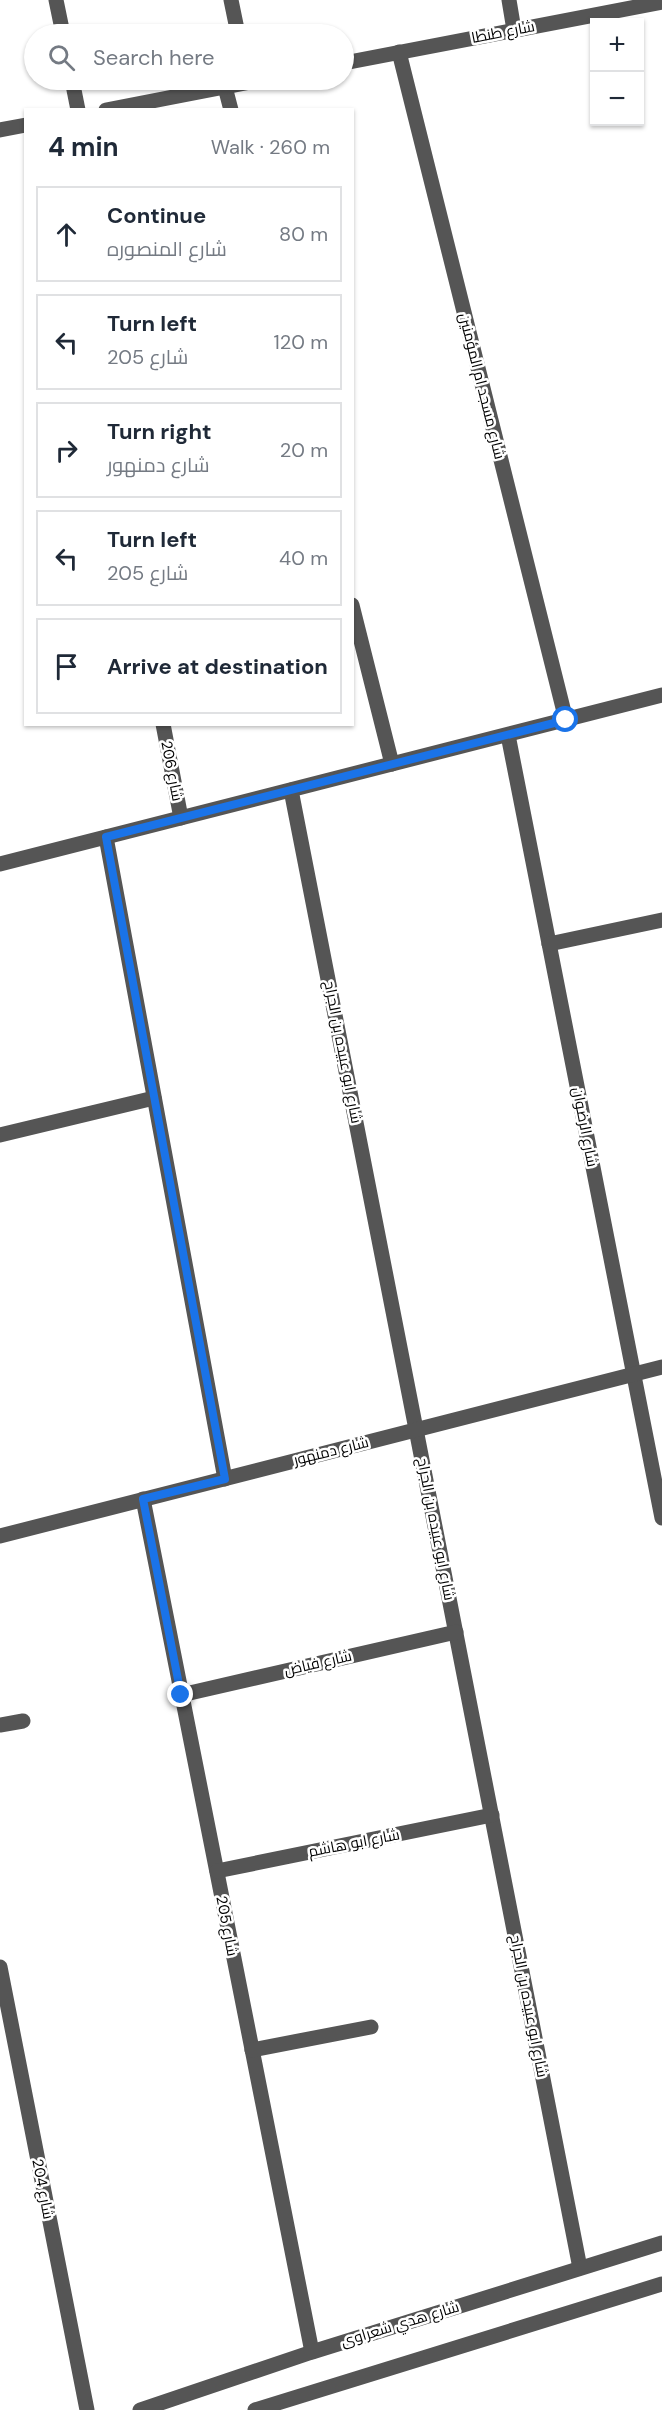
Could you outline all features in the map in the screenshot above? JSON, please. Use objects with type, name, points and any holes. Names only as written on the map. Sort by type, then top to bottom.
[{"type":"street","points":[[56,0],[61,24]]},
{"type":"street","points":[[231,0],[236,24]]},
{"type":"street","points":[[508,0],[514,30]]},
{"type":"street","name":"شارع طنطا","points":[[354,61],[662,2]]},
{"type":"street","name":"شارع مسجد ام المؤمنين","points":[[399,52],[566,720]]},
{"type":"street","points":[[74,90],[78,108]]},
{"type":"street","points":[[116,108],[209,90]]},
{"type":"street","points":[[226,90],[230,108]]},
{"type":"street","points":[[0,130],[24,125]]},
{"type":"street","points":[[354,612],[392,764]]},
{"type":"street","points":[[0,864],[662,695]]},
{"type":"street","name":"شارع 206","points":[[163,726],[181,818]]},
{"type":"street","name":"شارع الرضوان","points":[[507,735],[662,1518]]},
{"type":"street","name":"شارع ابو عبيده بن الجراح","points":[[291,790],[580,2268]]},
{"type":"street","points":[[106,837],[225,1479]]},
{"type":"street","points":[[549,944],[662,920]]},
{"type":"street","points":[[0,1135],[154,1098]]},
{"type":"street","name":"شارع دمنهور","points":[[0,1536],[662,1367]]},
{"type":"street","name":"شارع 205","points":[[143,1499],[312,2352]]},
{"type":"street","name":"شارع فياض","points":[[181,1695],[456,1632]]},
{"type":"street","points":[[0,1725],[23,1721]]},
{"type":"street","name":"شارع ابو هاشم","points":[[216,1871],[492,1815]]},
{"type":"street","name":"شارع 204","points":[[0,1967],[87,2410]]},
{"type":"street","points":[[252,2050],[371,2027]]},
{"type":"street","name":"شارع هدي شعراوى","points":[[140,2410],[312,2352],[662,2242]]},
{"type":"street","points":[[255,2410],[662,2284]]},
{"type":"route","points":[[181,1695],[143,1499],[225,1479],[106,837],[566,720]]}]
